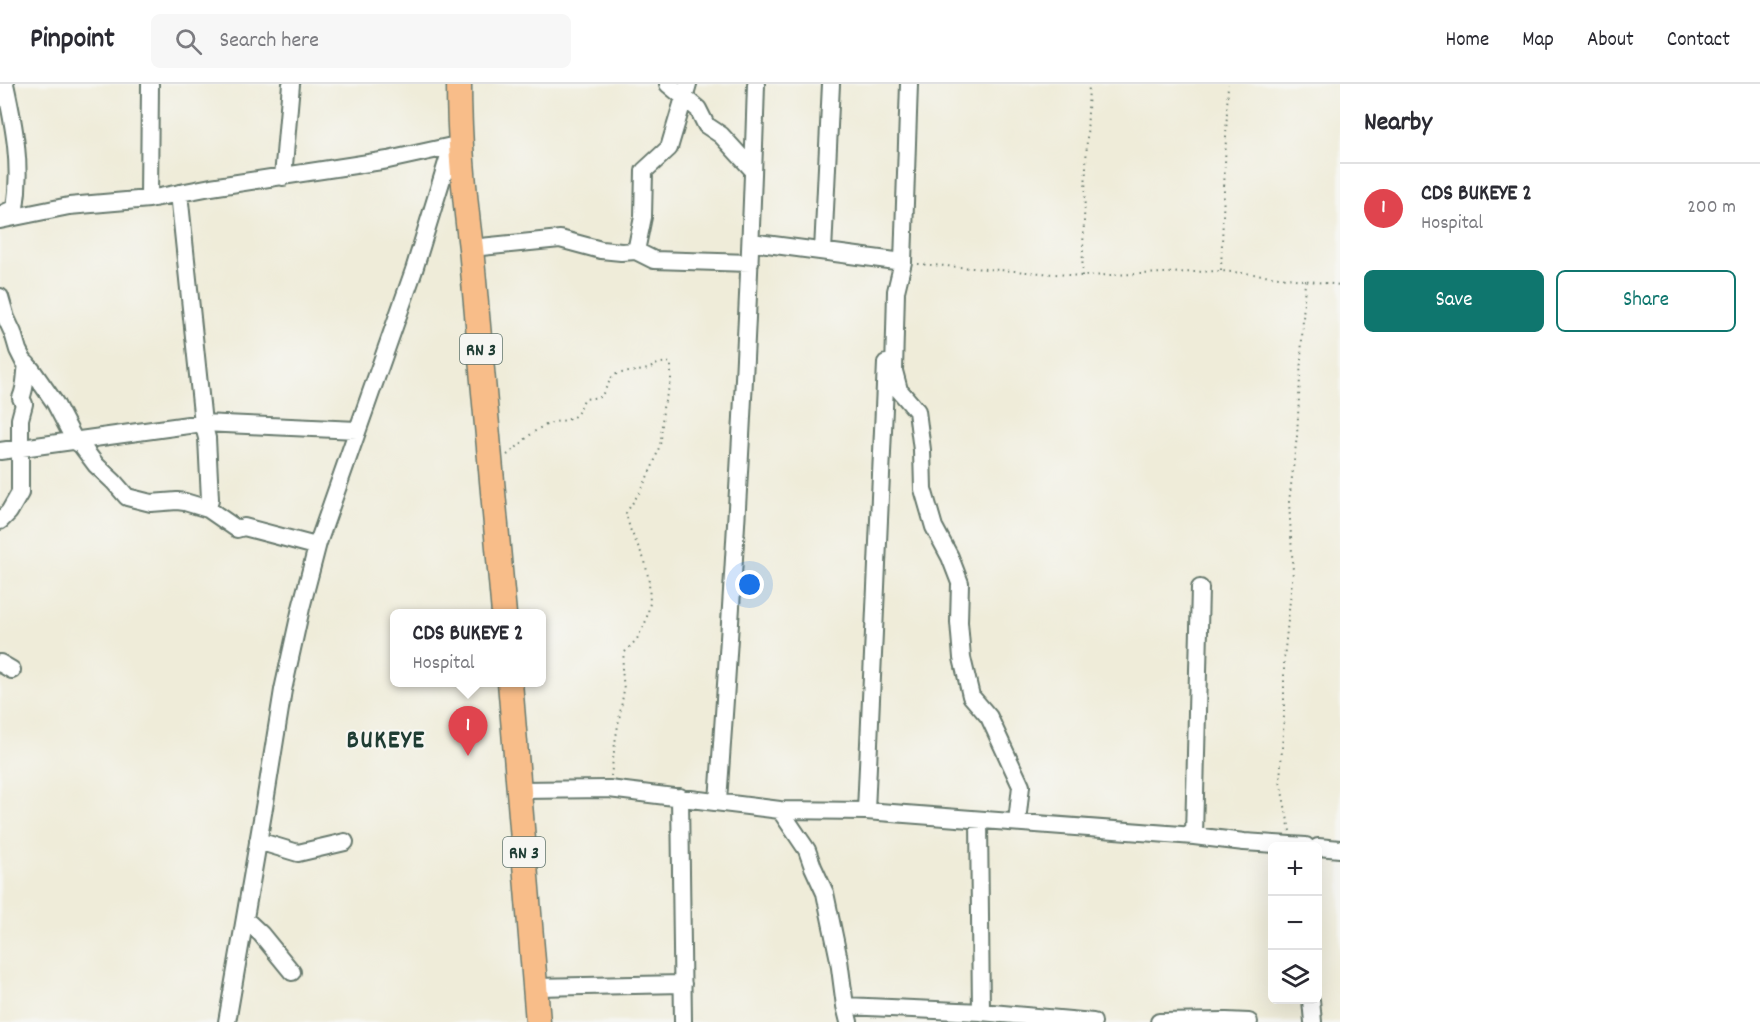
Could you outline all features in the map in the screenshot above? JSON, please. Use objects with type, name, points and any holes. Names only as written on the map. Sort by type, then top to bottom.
[{"type":"highway","name":"RN 3","points":[[459,84],[457,146],[471,248],[504,609]]},
{"type":"highway","name":"RN 3","points":[[510,687],[538,1022]]},
{"type":"street","points":[[0,215],[15,208],[18,189],[14,126],[5,84]]},
{"type":"street","points":[[149,199],[150,84]]},
{"type":"street","points":[[283,177],[291,84]]},
{"type":"street","points":[[668,84],[686,91],[706,125],[721,135],[753,170]]},
{"type":"street","points":[[717,801],[734,569],[751,242],[756,84]]},
{"type":"street","points":[[823,251],[831,84]]},
{"type":"street","points":[[866,811],[909,84]]},
{"type":"street","points":[[636,251],[643,217],[644,171],[669,148],[686,91]]},
{"type":"street","points":[[0,220],[69,207],[149,199],[388,160],[457,146]]},
{"type":"street","points":[[226,1022],[283,690],[318,543],[457,146]]},
{"type":"street","points":[[179,193],[203,423],[207,438],[210,499],[208,509]]},
{"type":"street","points":[[471,248],[560,239],[601,250],[636,251],[654,260],[680,259],[750,263]]},
{"type":"street","points":[[751,242],[897,262]]},
{"type":"street","points":[[897,262],[894,371],[899,390],[917,411],[922,450],[923,489],[934,527],[950,557],[960,583],[959,622],[962,658],[971,696],[989,717],[1021,786],[1017,822]]},
{"type":"street","points":[[0,297],[18,350],[55,403],[75,441],[127,497],[151,503],[177,501],[208,509],[237,529],[244,527],[312,545],[318,543]]},
{"type":"street","points":[[0,521],[9,512],[20,493],[20,419],[24,404],[21,398],[25,390],[27,364]]},
{"type":"street","points":[[0,451],[203,423],[357,430]]},
{"type":"street","points":[[1194,836],[1200,588]]},
{"type":"street","points":[[519,790],[609,789],[780,810],[866,811],[1268,844]]},
{"type":"street","points":[[680,797],[683,1022]]},
{"type":"street","points":[[780,810],[807,850],[825,893],[848,1014],[981,1012],[1093,1022]]},
{"type":"street","points":[[979,820],[981,1012]]},
{"type":"street","points":[[258,842],[298,853],[345,842]]},
{"type":"street","points":[[1322,847],[1340,849]]},
{"type":"street","points":[[245,919],[261,934],[292,972]]},
{"type":"street","points":[[535,987],[683,984]]},
{"type":"street","points":[[1311,1004],[1313,1022]]},
{"type":"street","points":[[1159,1022],[1249,1022]]},
{"type":"path","points":[[1082,276],[1089,84]]},
{"type":"path","points":[[1221,271],[1228,84]]},
{"type":"path","points":[[897,262],[1082,276],[1221,271],[1264,274],[1340,285]]},
{"type":"path","points":[[1296,842],[1280,781],[1284,716],[1284,659],[1293,571],[1289,502],[1297,436],[1305,280]]},
{"type":"path","points":[[491,462],[509,454],[545,425],[570,420],[580,411],[584,399],[601,397],[613,375],[626,371],[645,370],[661,362],[671,363],[671,381],[663,408],[661,441],[654,463],[626,513],[630,529],[645,561],[650,603],[646,621],[637,639],[624,653],[622,668],[624,690],[609,789]]},
{"type":"place","name":"CDS BUKEYE 2","points":[[468,756]]},
{"type":"district","name":"BUKEYE","points":[[386,738]]}]
